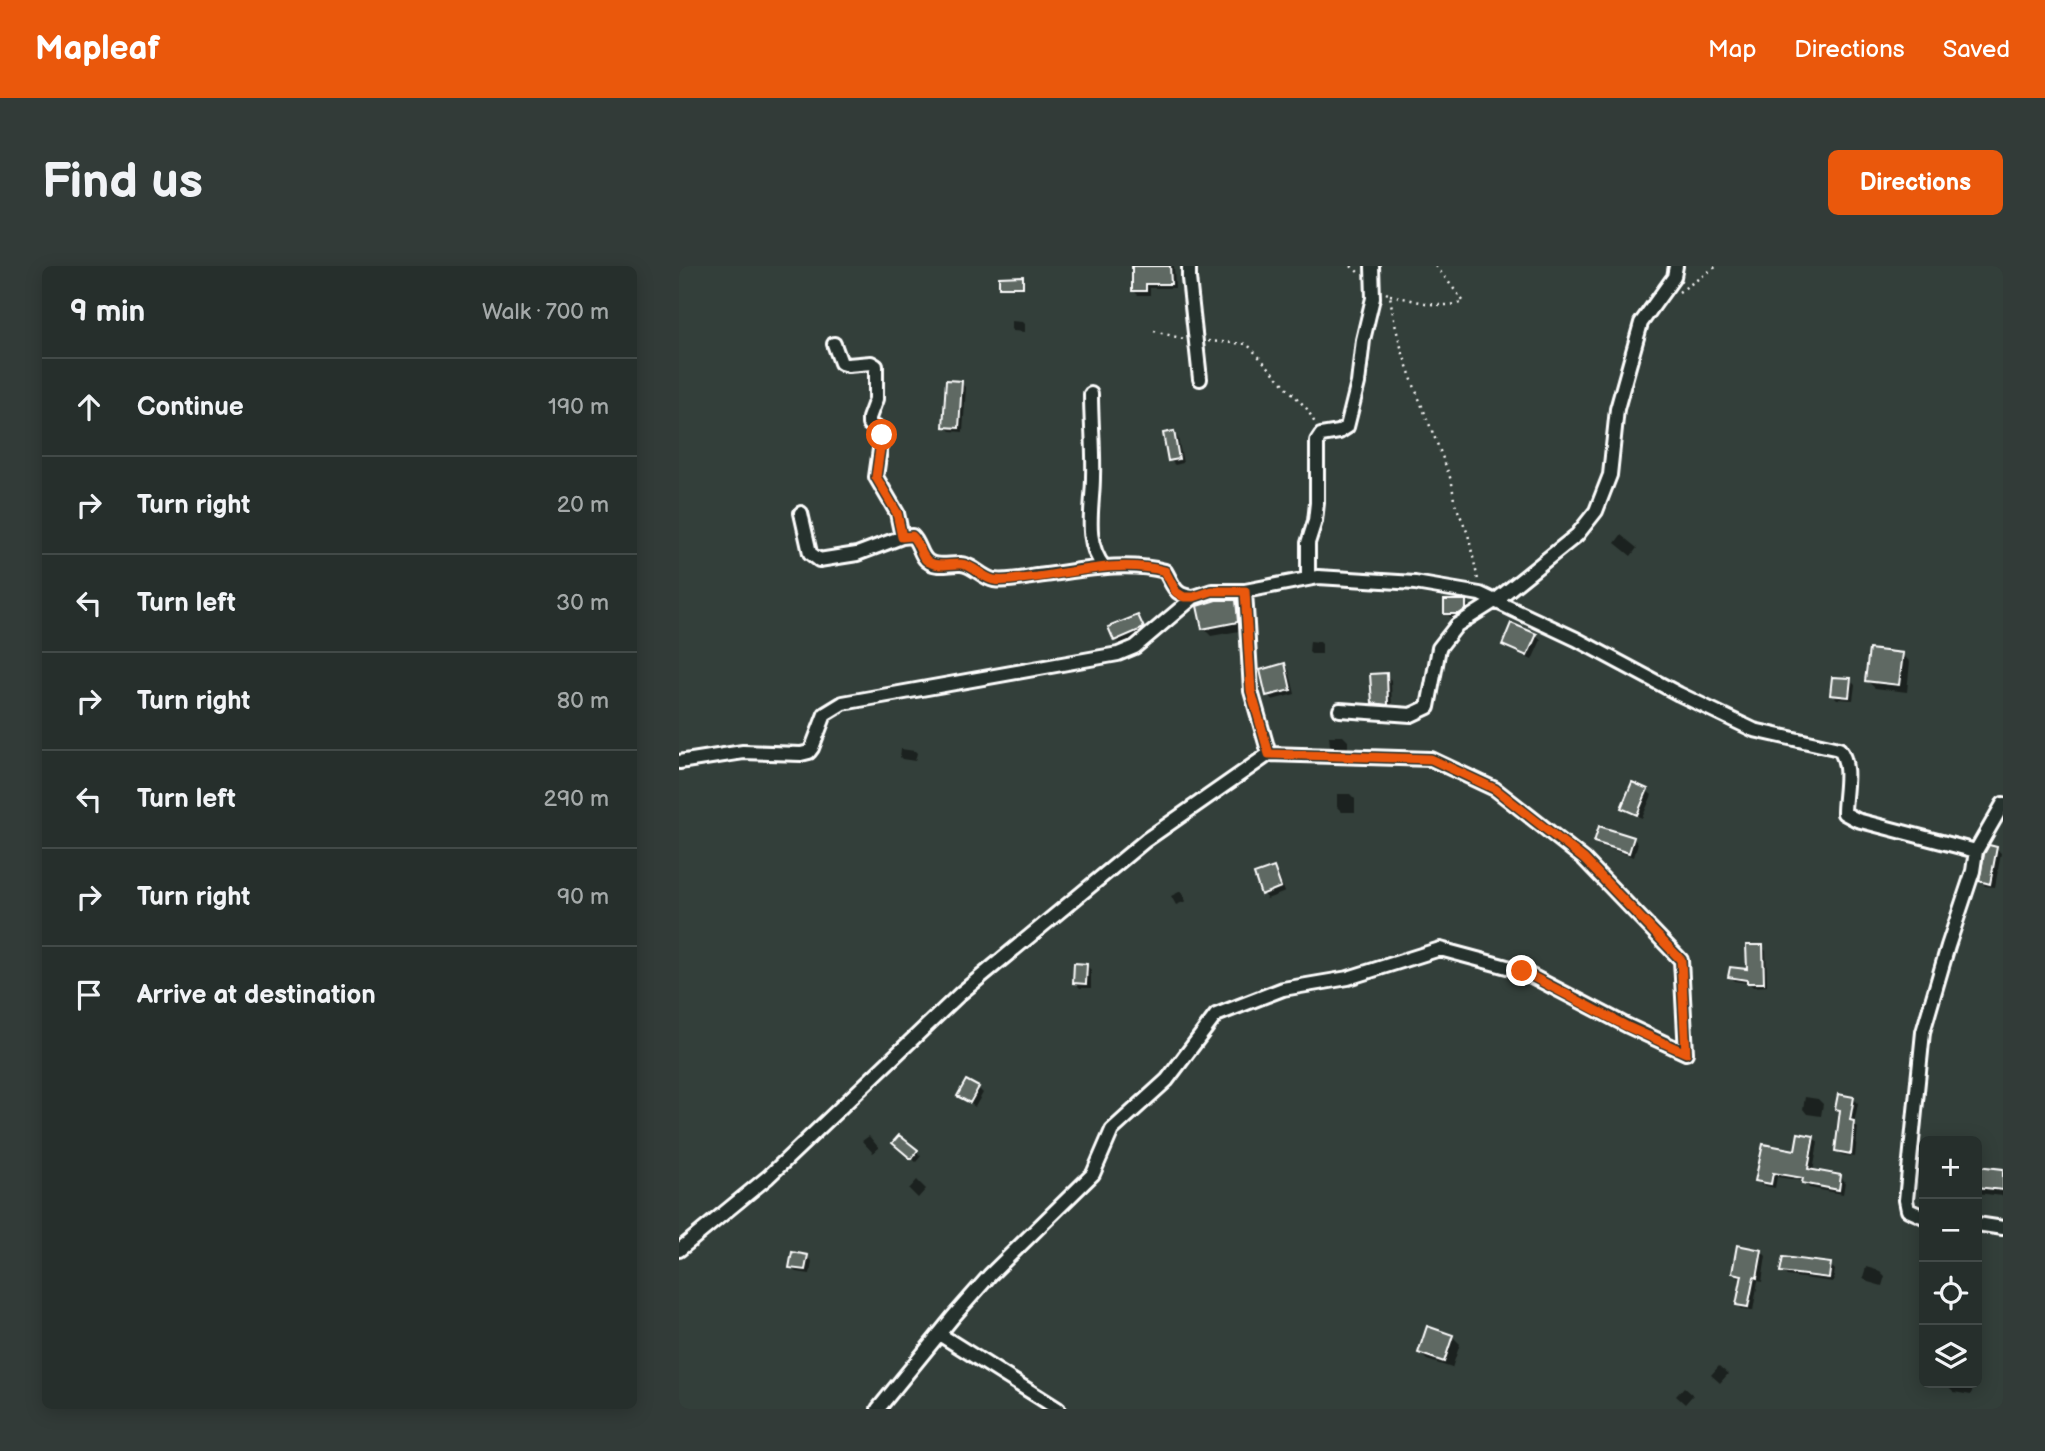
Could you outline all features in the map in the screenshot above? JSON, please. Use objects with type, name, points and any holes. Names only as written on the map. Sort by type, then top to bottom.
[{"type":"street","points":[[1189,266],[1200,379]]},
{"type":"street","points":[[1308,579],[1308,543],[1317,503],[1317,441],[1321,435],[1339,432],[1347,427],[1373,298],[1372,266]]},
{"type":"street","points":[[1340,710],[1411,715],[1428,707],[1439,648],[1457,625],[1495,601],[1577,535],[1596,511],[1610,475],[1617,409],[1641,323],[1674,277],[1676,266]]},
{"type":"street","points":[[834,344],[841,363],[871,363],[876,366],[876,399],[869,418],[869,424],[882,435],[876,477],[897,513],[902,537]]},
{"type":"street","points":[[1091,394],[1091,535],[1095,555],[1104,567]]},
{"type":"street","points":[[801,513],[810,553],[819,560],[856,554],[902,537],[912,536],[929,562],[937,565],[962,564],[993,580],[1104,567],[1140,566],[1165,571],[1176,592],[1184,597],[1212,591],[1245,591],[1318,577],[1415,583],[1480,594],[1576,639],[1754,730],[1839,749],[1845,756],[1846,765],[1844,813],[1857,820],[1976,851]]},
{"type":"street","points":[[1245,591],[1251,691],[1269,754]]},
{"type":"street","points":[[679,762],[743,752],[801,754],[812,748],[825,714],[843,703],[1118,654],[1135,647],[1194,597]]},
{"type":"street","points":[[679,1250],[768,1177],[972,985],[1146,840],[1269,754],[1431,759],[1495,789],[1584,859],[1681,960],[1686,1053],[1626,1026],[1522,971],[1440,949],[1348,978],[1283,989],[1216,1015],[1167,1080],[1112,1130],[1093,1174],[990,1275],[878,1409]]},
{"type":"street","points":[[1919,1216],[1908,1210],[1906,1200],[1923,1032],[1973,871],[1976,851],[2003,804]]},
{"type":"street","points":[[1982,1225],[2003,1228]]},
{"type":"street","points":[[939,1334],[1058,1409]]},
{"type":"path","points":[[1351,266],[1373,288],[1390,295],[1433,305],[1451,306],[1464,302],[1436,266]]},
{"type":"path","points":[[1658,298],[1682,292],[1717,266]]},
{"type":"path","points":[[1390,295],[1401,351],[1443,457],[1452,483],[1454,501],[1468,534],[1480,594]]},
{"type":"path","points":[[1154,331],[1181,339],[1247,344],[1307,409],[1321,435]]},
{"type":"building","points":[[1132,266],[1170,266],[1171,284],[1146,284],[1146,291],[1132,291]]},
{"type":"building","points":[[1023,276],[1023,287],[999,287],[999,277]]},
{"type":"building","points":[[946,380],[962,381],[959,428],[943,427]]},
{"type":"building","points":[[1174,431],[1179,459],[1168,461],[1163,433]]},
{"type":"building","points":[[1216,600],[1236,600],[1238,622],[1202,629],[1197,606]]},
{"type":"building","points":[[1444,600],[1466,600],[1466,609],[1459,614],[1444,614]]},
{"type":"building","points":[[1138,615],[1144,628],[1114,641],[1108,627]]},
{"type":"building","points":[[1511,623],[1537,634],[1527,656],[1502,645]]},
{"type":"building","points":[[1869,649],[1903,653],[1899,685],[1865,681]]},
{"type":"building","points":[[1285,663],[1291,690],[1266,696],[1260,670]]},
{"type":"building","points":[[1387,673],[1388,705],[1372,703],[1370,674]]},
{"type":"building","points":[[1832,677],[1851,678],[1849,697],[1830,695]]},
{"type":"building","points":[[1632,782],[1648,789],[1637,815],[1621,808]]},
{"type":"building","points":[[1599,826],[1634,837],[1629,853],[1594,842]]},
{"type":"building","points":[[1989,845],[1997,847],[1990,884],[1979,881],[1984,854]]},
{"type":"building","points":[[1274,867],[1281,887],[1261,895],[1254,874]]},
{"type":"building","points":[[1746,945],[1763,945],[1764,983],[1747,983],[1747,980],[1728,977],[1730,967],[1747,969]]},
{"type":"building","points":[[1074,963],[1087,964],[1086,984],[1073,983]]},
{"type":"building","points":[[966,1080],[979,1087],[970,1103],[957,1096]]},
{"type":"building","points":[[1838,1094],[1854,1097],[1850,1120],[1854,1121],[1851,1154],[1835,1151],[1840,1110],[1835,1109]]},
{"type":"building","points":[[1798,1133],[1814,1136],[1808,1169],[1841,1175],[1839,1190],[1802,1183],[1803,1178],[1773,1173],[1771,1184],[1755,1181],[1763,1144],[1795,1150]]},
{"type":"building","points":[[899,1135],[918,1150],[911,1159],[892,1143]]},
{"type":"building","points":[[1982,1167],[2003,1169],[2003,1190],[1982,1188]]},
{"type":"building","points":[[1737,1245],[1762,1250],[1748,1307],[1736,1305],[1742,1275],[1732,1273]]},
{"type":"building","points":[[792,1252],[808,1255],[805,1270],[789,1268]]},
{"type":"building","points":[[1783,1257],[1831,1263],[1829,1278],[1780,1272]]},
{"type":"building","points":[[1427,1326],[1453,1335],[1444,1362],[1418,1353]]},
{"type":"route","points":[[882,435],[876,477],[897,513],[902,537],[912,536],[929,562],[937,565],[962,564],[993,580],[1104,567],[1150,567],[1165,571],[1176,592],[1184,597],[1212,591],[1245,591],[1251,691],[1269,754],[1431,759],[1495,789],[1584,859],[1681,960],[1686,1053],[1626,1026],[1522,971]]}]
